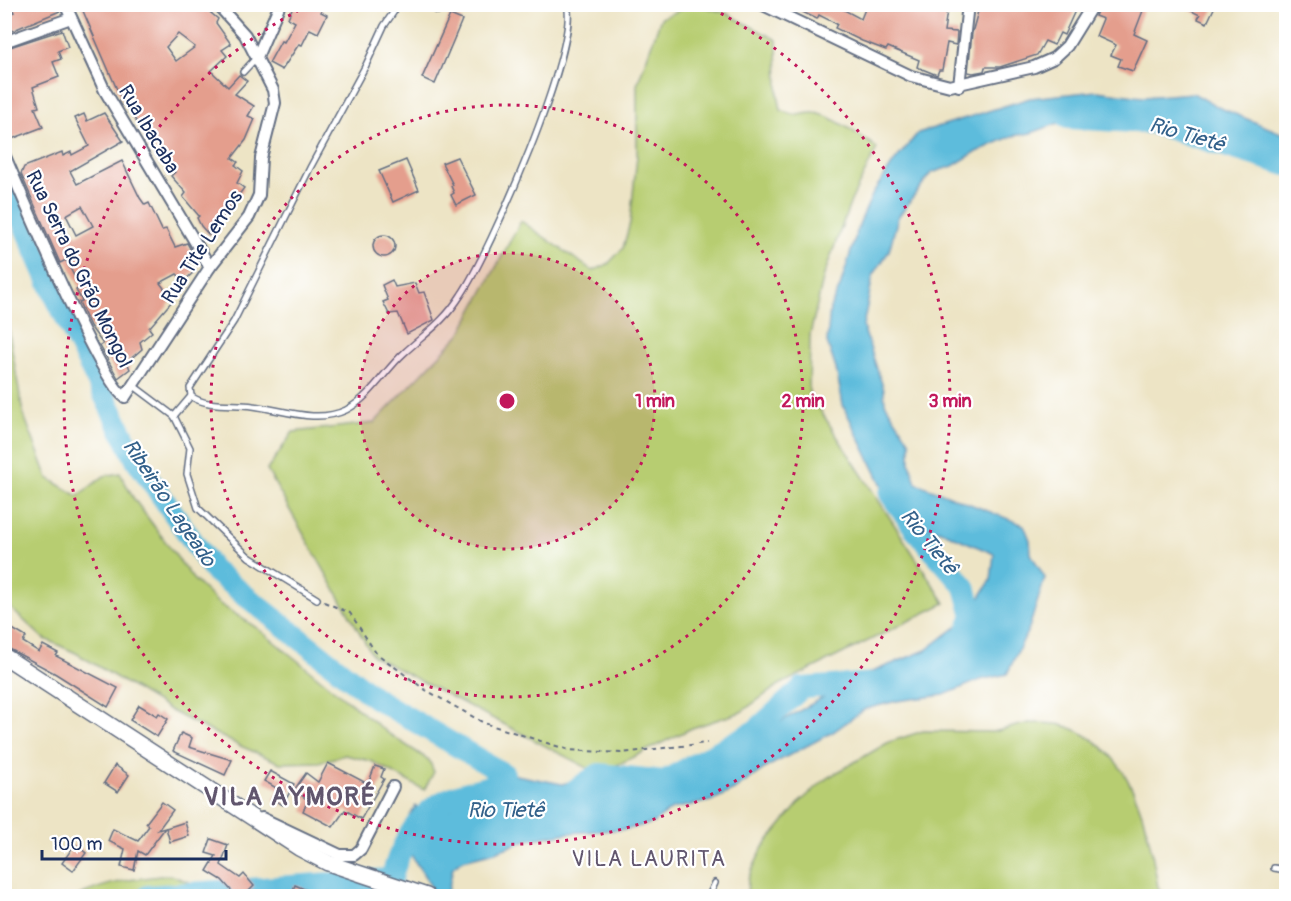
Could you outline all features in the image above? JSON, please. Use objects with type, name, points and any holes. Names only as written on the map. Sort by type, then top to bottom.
[{"type":"street","name":"Rua Ibacaba","points":[[65,4],[105,91],[210,267]]},
{"type":"street","name":"Rua Tite Lemos","points":[[126,397],[210,267],[249,217],[259,195],[261,158],[275,103],[273,90],[241,29],[217,4]]},
{"type":"street","points":[[257,57],[280,4]]},
{"type":"street","points":[[761,4],[911,76],[940,85],[959,86],[1034,67],[1054,58],[1067,46],[1093,4]]},
{"type":"street","points":[[959,86],[968,4]]},
{"type":"street","points":[[4,42],[71,18]]},
{"type":"street","name":"Rua Serra do Grão Mongol","points":[[4,154],[54,267],[94,348],[118,390],[126,397]]},
{"type":"street","points":[[4,656],[299,848],[355,872],[427,897]]},
{"type":"street","points":[[250,815],[267,819],[340,855],[354,855],[362,849],[393,787]]},
{"type":"lane","points":[[174,416],[191,396],[190,388],[234,321],[310,168],[366,65],[384,26],[399,4]]},
{"type":"lane","points":[[423,4],[437,11],[456,4]]},
{"type":"lane","points":[[191,396],[202,402],[254,406],[299,415],[335,414],[349,409],[367,394],[404,353],[438,326],[478,269],[519,173],[552,87],[566,41],[569,12],[567,4]]},
{"type":"lane","points":[[243,72],[257,57]]},
{"type":"lane","points":[[134,386],[174,416],[190,448],[187,474],[198,507],[249,557],[317,599]]},
{"type":"lane","points":[[1274,868],[1287,870]]},
{"type":"lane","points":[[709,897],[715,883]]},
{"type":"path","points":[[317,599],[350,613],[376,653],[424,689],[484,723],[568,750],[621,753],[707,743]]},
{"type":"green space","points":[[694,4],[726,13],[777,40],[778,94],[781,110],[795,115],[821,114],[847,127],[877,148],[851,201],[824,275],[810,335],[809,393],[945,603],[779,685],[741,712],[692,728],[599,774],[373,656],[267,470],[293,432],[374,423],[460,334],[521,221],[593,271],[608,264],[623,248],[630,223],[637,156],[637,85],[661,18]]},
{"type":"green space","points":[[5,282],[10,339],[23,413],[48,478],[78,496],[104,476],[120,473],[134,499],[193,579],[218,603],[257,628],[389,734],[429,760],[434,772],[424,790],[371,761],[345,755],[319,762],[280,763],[238,745],[173,712],[76,653],[43,638],[5,603]]},
{"type":"green space","points":[[1029,723],[1061,725],[1088,737],[1107,752],[1122,771],[1134,792],[1142,815],[1158,887],[1164,896],[747,896],[748,879],[763,847],[801,801],[827,778],[889,742],[923,731],[993,732]]},
{"type":"green space","points":[[170,875],[227,896],[78,896],[122,881]]},
{"type":"water","name":"Rio Tietê","points":[[1097,91],[1143,97],[1193,93],[1218,107],[1286,135],[1286,163],[1268,158],[1242,142],[1192,126],[1129,114],[1093,121],[1070,119],[1031,133],[1012,136],[974,153],[953,166],[931,173],[898,217],[889,251],[873,276],[863,326],[884,390],[885,403],[910,442],[910,463],[916,483],[1024,525],[1030,540],[1031,554],[1045,578],[1029,628],[1007,674],[980,680],[944,695],[897,701],[865,709],[833,732],[767,767],[734,790],[711,801],[672,809],[653,823],[628,829],[568,833],[527,840],[495,852],[463,860],[453,867],[447,896],[430,896],[431,887],[412,857],[405,838],[405,829],[416,806],[425,818],[445,811],[468,797],[489,776],[511,774],[562,784],[599,774],[636,784],[687,775],[857,678],[926,650],[965,620],[991,580],[994,554],[941,531],[916,526],[892,506],[843,405],[836,369],[827,342],[830,308],[840,287],[860,222],[874,191],[918,133],[1030,98]]},
{"type":"building","points":[[10,4],[58,4],[60,11],[4,34],[4,16],[14,12]]},
{"type":"building","points":[[80,4],[200,4],[218,19],[216,23],[231,44],[222,50],[227,56],[211,71],[228,87],[239,75],[247,81],[235,94],[254,106],[248,116],[255,119],[246,140],[232,158],[238,162],[235,165],[243,171],[237,183],[244,188],[209,235],[201,226],[197,218],[199,216],[183,197],[186,193],[171,176],[175,172],[150,144],[153,140],[139,126],[119,94]],"holes":[[[178,34],[195,47],[176,61],[166,47]]]},
{"type":"building","points":[[294,4],[323,4],[321,12],[327,15],[318,33],[310,29],[302,45],[299,44],[282,70],[269,63],[295,22],[288,18]]},
{"type":"building","points":[[786,4],[846,4],[844,10],[861,19],[867,4],[948,4],[944,31],[957,32],[956,45],[947,43],[942,70],[939,70],[937,75],[917,67],[919,60],[888,47],[886,50],[862,41],[835,28],[837,24],[819,15],[817,19]]},
{"type":"building","points":[[980,4],[1078,4],[1064,35],[1060,33],[1054,45],[1045,41],[1037,55],[1000,67],[985,67],[984,71],[973,73],[968,72],[972,33]]},
{"type":"building","points":[[1100,4],[1134,4],[1144,8],[1134,34],[1147,40],[1133,71],[1118,66],[1121,59],[1111,55],[1116,45],[1096,36],[1103,19],[1095,16]]},
{"type":"building","points":[[1177,4],[1216,4],[1207,23],[1198,19],[1200,15]]},
{"type":"building","points":[[450,15],[462,20],[435,84],[422,78]]},
{"type":"building","points":[[62,30],[68,47],[58,51],[61,59],[53,62],[59,77],[33,87],[39,107],[35,108],[43,127],[4,142],[4,49]]},
{"type":"building","points":[[104,113],[123,141],[70,171],[77,184],[122,161],[140,198],[145,205],[149,203],[162,230],[166,229],[175,247],[187,243],[195,258],[187,262],[195,271],[184,281],[177,274],[160,283],[173,300],[149,328],[152,332],[140,342],[142,349],[127,362],[130,369],[118,378],[100,346],[103,344],[90,326],[79,302],[82,301],[76,290],[80,288],[66,260],[60,263],[21,174],[24,167],[62,152],[63,156],[71,152],[72,155],[89,146],[75,118],[84,114],[87,121]],"holes":[[[82,206],[93,226],[76,235],[66,215]]]},
{"type":"building","points":[[457,157],[476,195],[456,205],[451,195],[454,193],[451,186],[453,185],[442,163]]},
{"type":"building","points":[[406,160],[419,190],[393,202],[379,171]]},
{"type":"building","points":[[384,235],[392,238],[395,246],[392,254],[384,257],[376,254],[373,246],[376,238]]},
{"type":"building","points":[[392,280],[395,287],[415,283],[419,293],[424,292],[434,320],[407,334],[398,313],[389,314],[383,302],[388,300],[382,285]]},
{"type":"building","points":[[4,624],[26,637],[23,642],[39,652],[43,645],[58,653],[56,656],[118,688],[108,707],[56,674],[4,646]]},
{"type":"building","points":[[139,705],[157,716],[159,713],[168,719],[157,737],[130,720]]},
{"type":"building","points":[[181,733],[192,738],[189,747],[232,760],[225,775],[173,751]]},
{"type":"building","points":[[328,763],[368,784],[375,766],[384,769],[381,777],[384,779],[361,819],[345,810],[333,827],[303,811],[308,800],[294,790],[306,773],[318,782]]},
{"type":"building","points":[[115,765],[129,775],[118,792],[104,783]]},
{"type":"building","points":[[270,771],[294,784],[283,805],[274,800],[280,790],[264,781]]},
{"type":"building","points":[[162,802],[173,810],[158,830],[165,828],[145,855],[138,851],[134,870],[121,867],[125,849],[108,841],[113,829],[138,841],[149,826],[146,823]]},
{"type":"building","points":[[185,822],[189,836],[170,842],[166,828]]},
{"type":"building","points":[[211,839],[228,845],[221,865],[240,878],[244,874],[254,886],[243,897],[237,897],[222,880],[207,871],[216,856],[206,853]]},
{"type":"building","points":[[75,844],[86,853],[73,871],[62,863]]},
{"type":"building","points":[[295,885],[322,897],[290,897]]},
{"type":"waterway","name":"Rio Tietê","points":[[1068,118],[1151,123],[1286,165]]},
{"type":"waterway","name":"Ribeirão Lageado","points":[[4,179],[54,294],[135,458],[213,570],[375,698],[504,774]]},
{"type":"waterway","name":"Rio Tietê","points":[[890,494],[917,532],[965,587],[973,616],[964,638]]},
{"type":"waterway","name":"Rio Tietê","points":[[575,790],[599,774],[664,781],[756,730],[802,688],[876,683]]},
{"type":"waterway","name":"Rio Tietê","points":[[389,896],[399,856],[412,830],[421,819],[442,802],[456,796],[500,783],[505,784]]},
{"type":"waterway","points":[[148,896],[389,879]]},
{"type":"district","name":"VILA AYMORÉ","points":[[290,797]]},
{"type":"district","name":"VILA LAURITA","points":[[649,859]]}]
